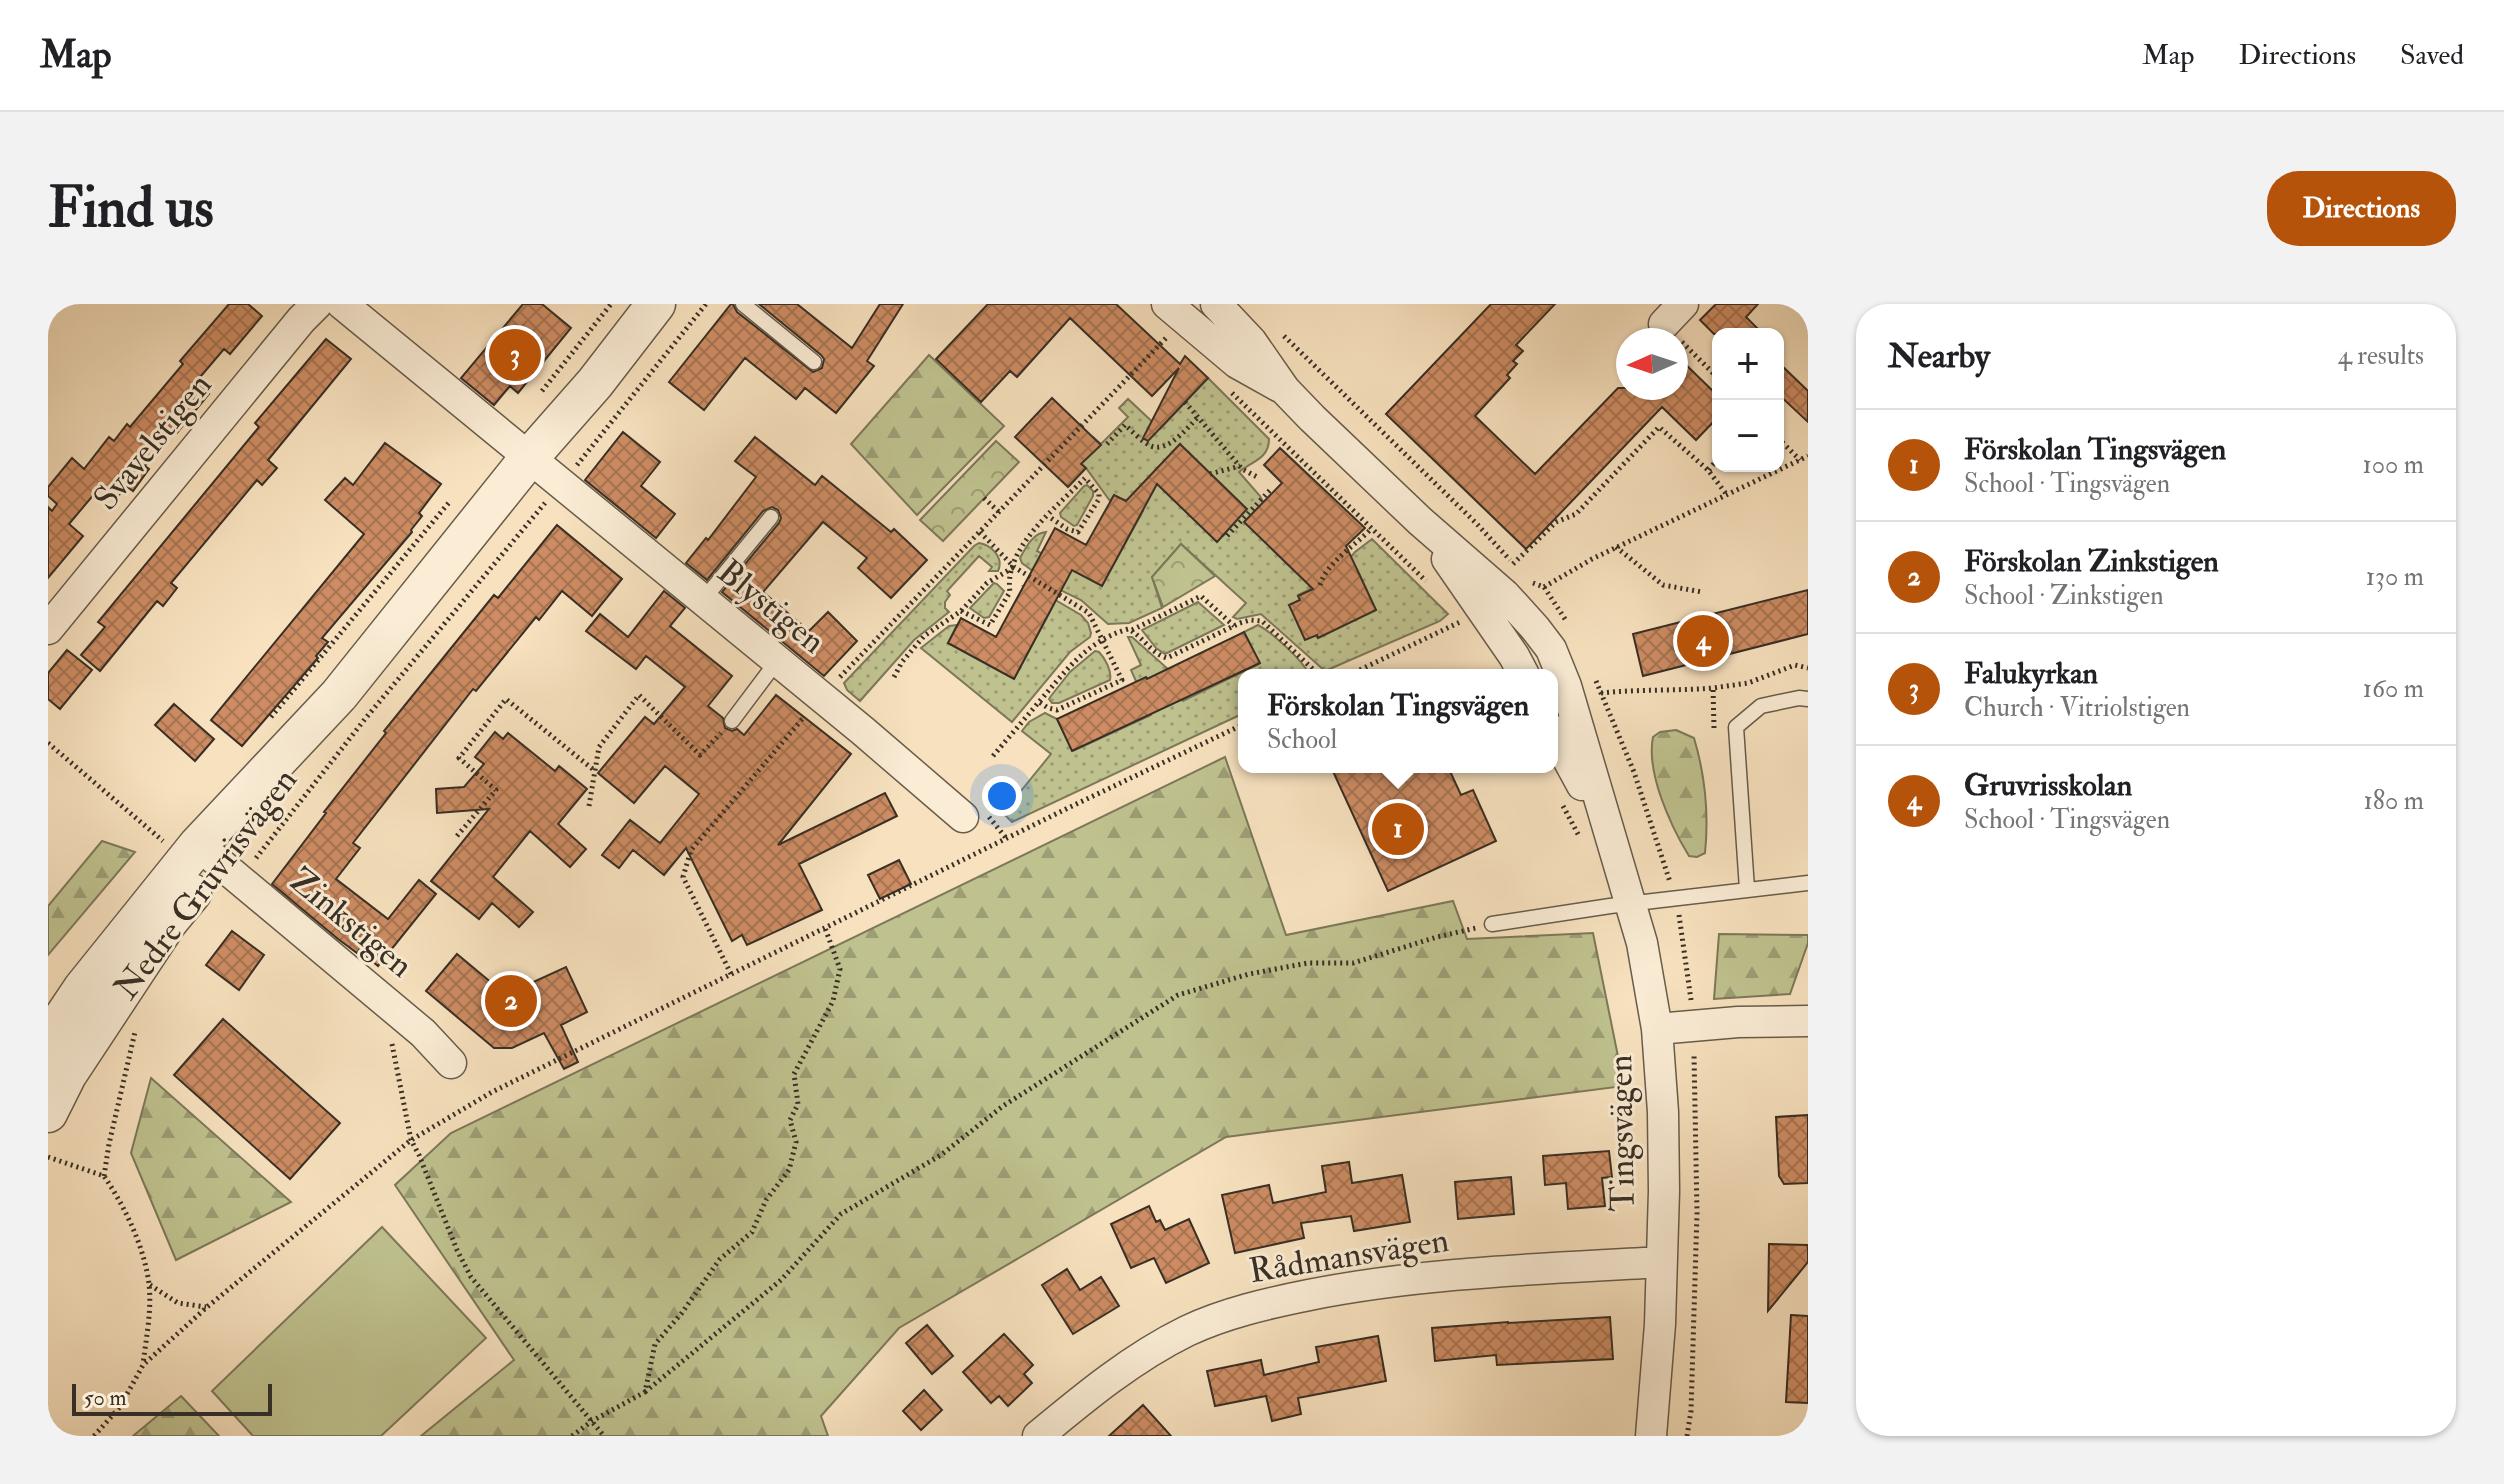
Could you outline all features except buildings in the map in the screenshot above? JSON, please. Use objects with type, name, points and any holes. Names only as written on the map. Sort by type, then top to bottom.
[{"type":"street","name":"Svavelstigen","points":[[48,629],[317,304]]},
{"type":"street","name":"Blystigen","points":[[342,304],[963,817]]},
{"type":"street","name":"Nedre Gruvrisvägen","points":[[48,1053],[56,1028],[83,988],[208,855],[529,458],[595,383],[656,304]]},
{"type":"street","name":"Tingsvägen","points":[[1216,304],[1251,341],[1285,390],[1420,521],[1493,603],[1551,649],[1566,686],[1595,836]]},
{"type":"street","name":"Tingsvägen","points":[[1174,311],[1237,363],[1285,390]]},
{"type":"street","name":"Tingsvägen","points":[[1493,603],[1521,669]]},
{"type":"street","name":"Tingsvägen","points":[[1558,745],[1595,836],[1630,904],[1642,943],[1657,1029],[1663,1112],[1664,1191],[1660,1324],[1651,1436]]},
{"type":"street","name":"Nedre Gruvrisvägen","points":[[48,1113],[67,1075],[168,922],[208,855]]},
{"type":"street","name":"Zinkstigen","points":[[208,855],[423,1033],[451,1063]]},
{"type":"street","points":[[1657,1029],[1808,1021]]},
{"type":"street","name":"Rådmansvägen","points":[[1038,1436],[1137,1358],[1190,1330],[1256,1307],[1332,1290],[1408,1279],[1661,1262]]},
{"type":"lane","points":[[743,304],[814,362]]},
{"type":"lane","points":[[703,600],[771,517]]},
{"type":"lane","points":[[732,721],[777,661]]},
{"type":"lane","points":[[1747,889],[1736,727],[1761,706],[1808,699]]},
{"type":"lane","points":[[1492,924],[1808,883]]},
{"type":"path","points":[[537,396],[611,304]]},
{"type":"path","points":[[569,475],[706,304]]},
{"type":"path","points":[[731,974],[683,877],[691,850],[821,697],[999,512],[1174,311]]},
{"type":"path","points":[[1279,331],[1476,523],[1525,581],[1443,632],[1362,669]]},
{"type":"path","points":[[1225,387],[1436,591]]},
{"type":"path","points":[[1185,402],[1240,466],[1259,478]]},
{"type":"path","points":[[1107,444],[1125,425],[1150,446],[1163,446],[1199,416]]},
{"type":"path","points":[[1513,564],[1556,522],[1576,514],[1659,427],[1708,470],[1727,495]]},
{"type":"path","points":[[1784,444],[1800,460]]},
{"type":"path","points":[[1569,625],[1544,587],[1616,547],[1808,456]]},
{"type":"path","points":[[1708,470],[1712,465]]},
{"type":"path","points":[[1210,474],[1240,466]]},
{"type":"path","points":[[961,611],[990,625],[1010,592],[1009,584],[1019,548],[1048,516],[1085,478],[1099,494],[1099,499],[1078,532],[1067,529],[1048,516]]},
{"type":"path","points":[[1223,534],[1226,537],[1271,489]]},
{"type":"path","points":[[48,743],[208,855],[385,694],[552,495]]},
{"type":"path","points":[[984,498],[999,512]]},
{"type":"path","points":[[1320,585],[1328,570],[1372,528]]},
{"type":"path","points":[[980,532],[1014,567],[1089,613],[1122,680],[1057,710],[1039,702]]},
{"type":"path","points":[[1616,547],[1663,585],[1702,592]]},
{"type":"path","points":[[894,677],[918,642],[961,611],[987,583],[1014,567]]},
{"type":"path","points":[[993,756],[1072,663],[1103,638],[1132,630],[1201,596],[1234,626]]},
{"type":"path","points":[[1132,630],[1157,654],[1167,658],[1234,626],[1250,620],[1262,621],[1313,669]]},
{"type":"path","points":[[1593,674],[1634,772],[1675,899],[1690,978],[1697,1213],[1691,1411],[1687,1436]]},
{"type":"path","points":[[1601,693],[1713,688]]},
{"type":"path","points":[[589,806],[599,747],[639,695],[700,755],[732,721]]},
{"type":"path","points":[[457,836],[496,790],[459,758],[506,699],[595,771]]},
{"type":"path","points":[[94,1436],[120,1407],[143,1365],[207,1307],[411,1140],[492,1092],[1238,727]]},
{"type":"path","points":[[1561,803],[1595,836]]},
{"type":"path","points":[[572,1436],[592,1421],[645,1392],[781,1280],[841,1214],[941,1155],[1003,1106],[1178,995],[1249,974],[1308,963],[1353,963],[1492,924]]},
{"type":"path","points":[[645,1392],[655,1344],[720,1259],[752,1232],[766,1200],[789,1170],[796,1142],[790,1120],[798,1104],[794,1074],[833,1001],[840,969],[825,928]]},
{"type":"path","points":[[104,1176],[135,1030]]},
{"type":"path","points":[[411,1140],[471,1277],[604,1436]]},
{"type":"path","points":[[48,1157],[104,1176],[116,1193],[139,1245],[149,1285],[143,1365]]},
{"type":"path","points":[[149,1285],[178,1303],[207,1307]]},
{"type":"green space","points":[[929,355],[1004,426],[917,515],[851,444]]},
{"type":"green space","points":[[1208,378],[1269,439],[1263,455],[1239,472],[1260,496],[1311,589],[1298,595],[1300,600],[1289,605],[1317,637],[1376,610],[1357,569],[1330,581],[1355,552],[1372,539],[1448,614],[1440,621],[1330,669],[1323,669],[1261,614],[1237,619],[1233,617],[1246,603],[1181,544],[1152,577],[1162,608],[1129,623],[1108,624],[1081,600],[1056,588],[1022,563],[1020,558],[1030,541],[1046,532],[1037,551],[1102,586],[1143,511],[1114,495],[1110,501],[1086,468],[1073,456],[1093,437],[1101,444],[1128,417],[1119,408],[1128,399],[1160,429]]},
{"type":"green space","points":[[996,441],[1019,462],[943,541],[920,520]]},
{"type":"green space","points":[[1087,485],[1093,496],[1074,526],[1060,513]]},
{"type":"green space","points":[[979,543],[996,553],[998,571],[989,571],[992,567],[979,556],[947,591],[950,595],[945,608],[949,612],[914,640],[860,701],[847,690],[844,683]]},
{"type":"green space","points":[[1181,544],[1215,576],[1163,607],[1152,577]]},
{"type":"green space","points":[[994,583],[1004,591],[989,617],[984,618],[970,608]]},
{"type":"green space","points":[[1028,584],[1081,615],[1091,633],[1070,652],[1012,722],[921,648],[949,626],[957,625],[948,643],[1014,679],[1054,604],[1023,586]]},
{"type":"green space","points":[[1198,602],[1224,625],[1165,654],[1142,630]]},
{"type":"green space","points":[[1258,625],[1287,647],[1306,669],[1249,669],[1259,664],[1244,632]]},
{"type":"green space","points":[[1128,637],[1132,637],[1168,669],[1183,701],[1238,674],[1238,716],[1012,822],[1003,813],[1051,754],[1022,731],[1029,722],[1045,713],[1057,719],[1073,751],[1151,715],[1131,670],[1141,665]]},
{"type":"green space","points":[[1095,651],[1106,661],[1110,680],[1059,703],[1052,703],[1049,699],[1070,672]]},
{"type":"green space","points":[[1676,730],[1694,738],[1701,766],[1707,824],[1705,853],[1697,857],[1689,856],[1674,829],[1661,798],[1653,766],[1653,737],[1660,732]]},
{"type":"green space","points":[[1225,757],[1286,935],[1453,901],[1467,939],[1593,933],[1624,1086],[1226,1137],[899,1328],[821,1416],[828,1436],[421,1436],[514,1360],[395,1185],[451,1133]]},
{"type":"green space","points":[[102,841],[135,852],[48,955],[48,906]]},
{"type":"green space","points":[[1719,934],[1808,935],[1790,994],[1714,999]]},
{"type":"green space","points":[[151,1078],[291,1202],[176,1260],[131,1153]]},
{"type":"green space","points":[[382,1227],[486,1338],[381,1436],[253,1436],[212,1391]]},
{"type":"green space","points":[[181,1396],[219,1436],[133,1436]]},
{"type":"place","name":"Falukyrkan","points":[[515,355]]},
{"type":"place","name":"Gruvrisskolan","points":[[1703,641]]},
{"type":"place","name":"Förskolan Tingsvägen","points":[[1398,829]]},
{"type":"place","name":"Förskolan Zinkstigen","points":[[511,1001]]}]
